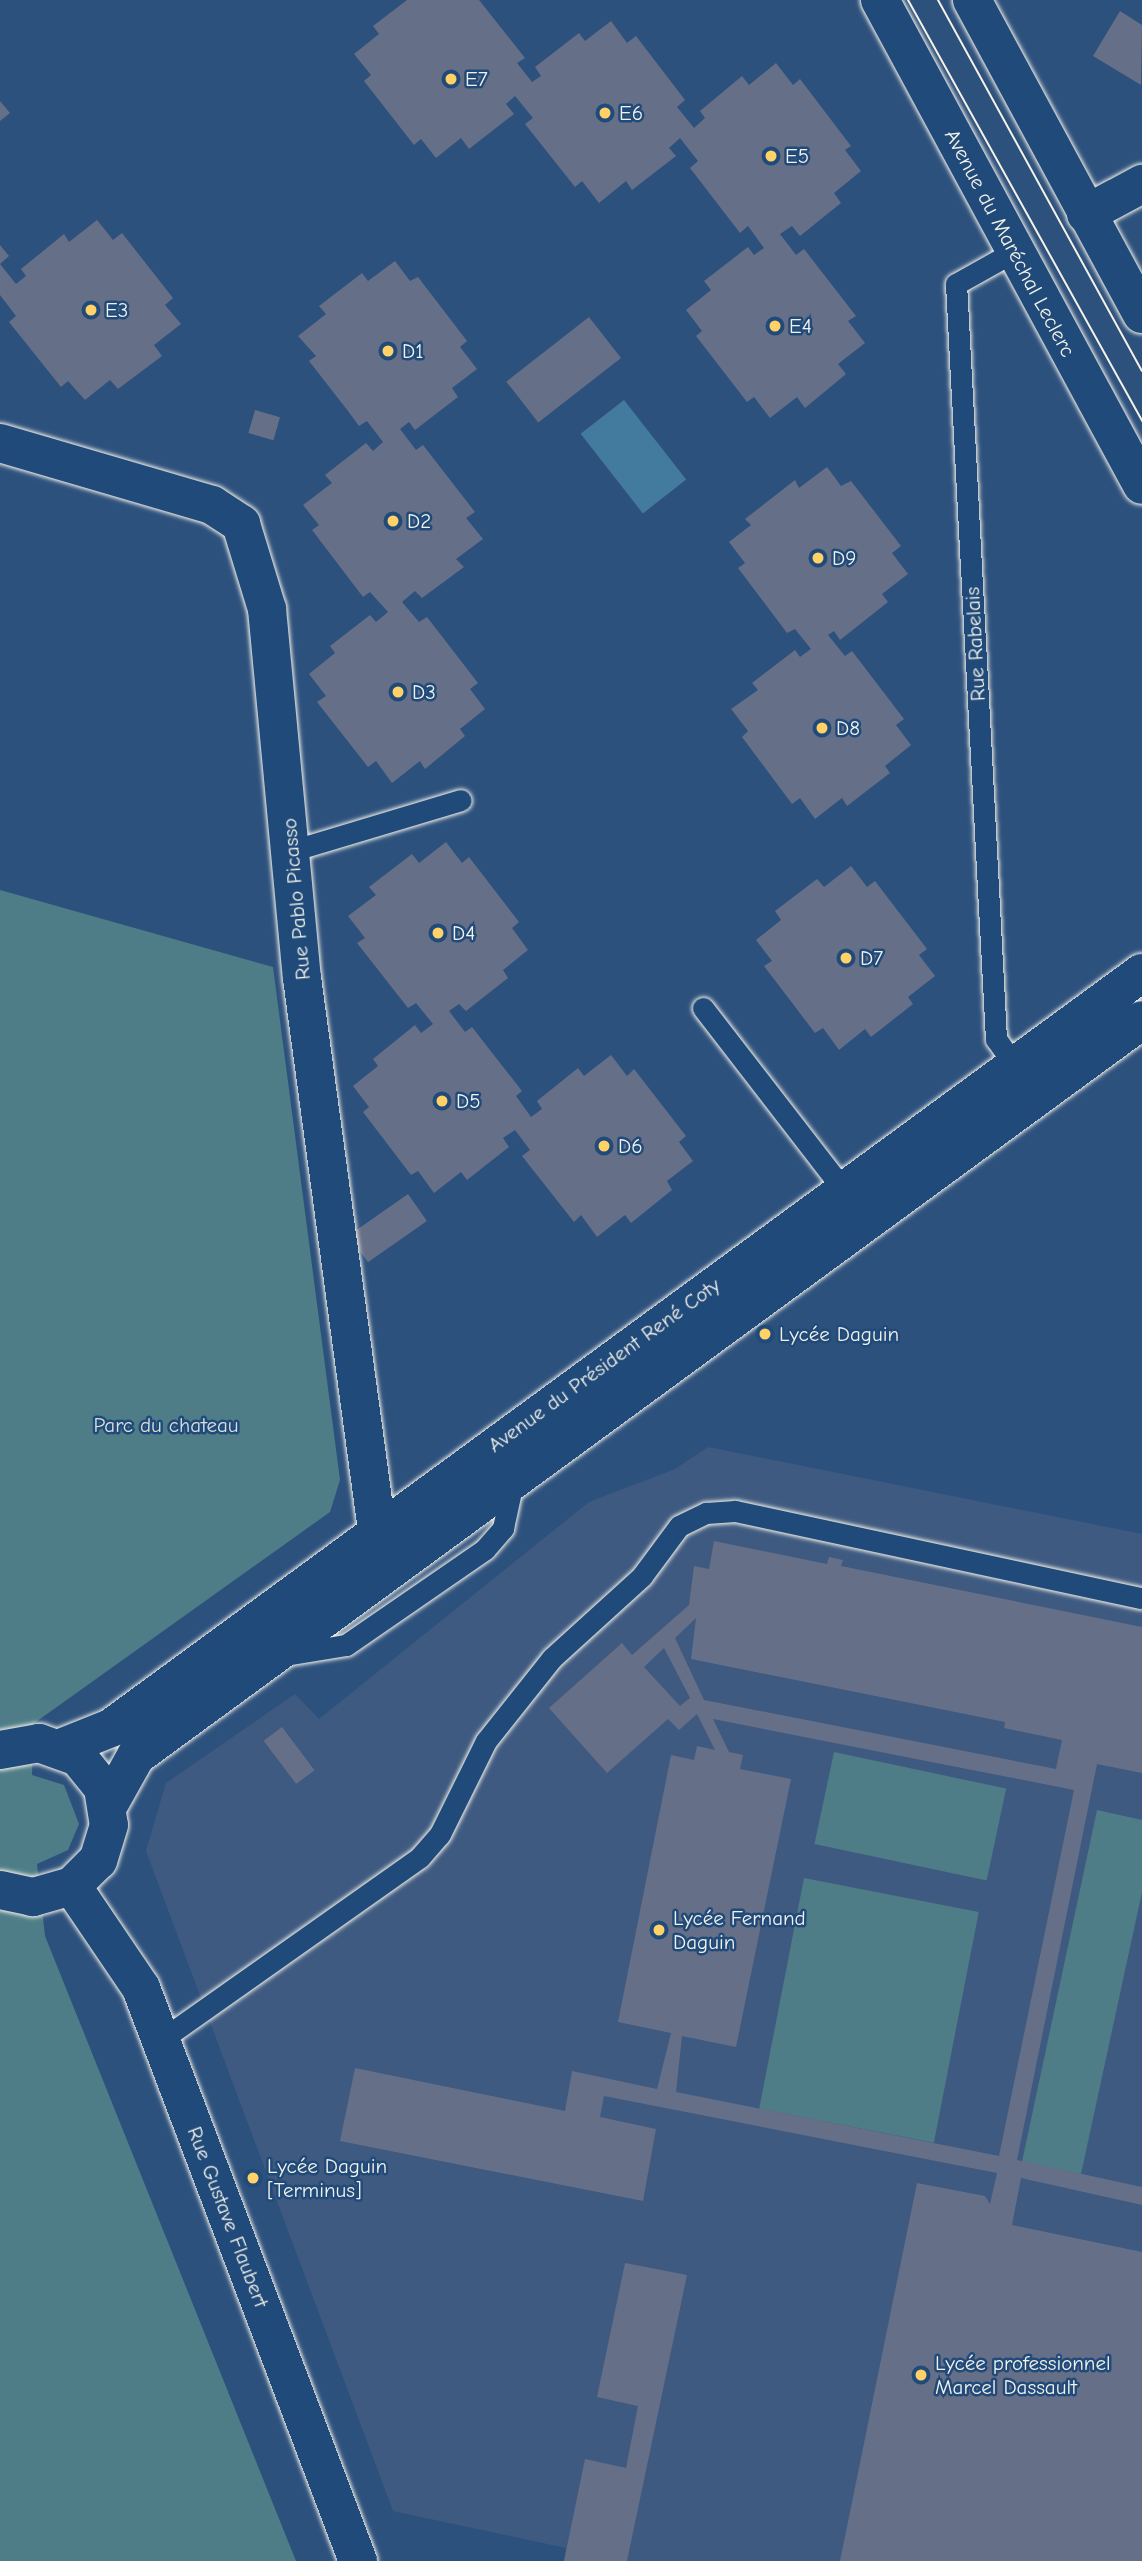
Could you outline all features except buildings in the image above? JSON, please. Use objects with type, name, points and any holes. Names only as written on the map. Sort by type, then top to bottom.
[{"type":"street","name":"Avenue du Maréchal Leclerc","points":[[880,0],[1142,485]]},
{"type":"street","points":[[972,0],[1142,314]]},
{"type":"street","points":[[1086,214],[1142,184]]},
{"type":"street","name":"Rue Pablo Picasso","points":[[0,443],[212,505],[241,524],[267,609],[302,978],[377,1530]]},
{"type":"street","name":"Avenue du Président René Coty","points":[[61,1748],[111,1728],[377,1530],[1142,973]]},
{"type":"street","name":"Avenue du Président René Coty","points":[[108,1806],[136,1756],[514,1476],[1142,1020]]},
{"type":"street","points":[[0,1750],[17,1743],[61,1748],[92,1770],[108,1806],[106,1843],[72,1886],[33,1897],[0,1890]]},
{"type":"street","name":"Rue Gustave Flaubert","points":[[72,1886],[141,1988],[358,2561]]},
{"type":"lane","name":"Rue Rabelais","points":[[1015,251],[956,284],[996,1039],[1015,1066]]},
{"type":"lane","points":[[291,851],[461,800]]},
{"type":"lane","points":[[703,1008],[843,1189]]},
{"type":"lane","points":[[161,2040],[419,1857],[440,1834],[486,1741],[552,1658],[642,1576],[679,1526],[706,1513],[735,1511],[1142,1598]]},
{"type":"shaded area","points":[[624,400],[686,480],[643,513],[581,434]]},
{"type":"shaded area","name":"Lycée Fernand Daguin","points":[[708,1447],[1142,1534],[1142,2561],[564,2561],[566,2548],[393,2511],[146,1851],[166,1783],[295,1694],[319,1719],[589,1502],[675,1469]]},
{"type":"green space","name":"Parc du chateau","points":[[0,890],[273,967],[340,1480],[330,1512],[33,1724],[32,1775],[64,1785],[79,1824],[68,1850],[37,1864],[45,1936],[296,2561],[0,2561]]},
{"type":"green space","points":[[834,1752],[1006,1789],[987,1881],[814,1844]]},
{"type":"green space","points":[[1097,1810],[1142,1820],[1142,1892],[1081,2174],[1022,2162]]},
{"type":"green space","points":[[804,1878],[979,1912],[934,2143],[759,2109]]},
{"type":"tram line","points":[[908,0],[1142,421]]},
{"type":"tram line","points":[[938,0],[1142,371]]},
{"type":"place","name":"E7","points":[[451,79]]},
{"type":"place","name":"E6","points":[[605,113]]},
{"type":"place","name":"E5","points":[[771,156]]},
{"type":"place","name":"E3","points":[[91,310]]},
{"type":"place","name":"E4","points":[[775,326]]},
{"type":"place","name":"D1","points":[[388,351]]},
{"type":"place","name":"D2","points":[[393,521]]},
{"type":"place","name":"D9","points":[[818,558]]},
{"type":"place","name":"D3","points":[[398,692]]},
{"type":"place","name":"D8","points":[[822,728]]},
{"type":"place","name":"D4","points":[[438,933]]},
{"type":"place","name":"D7","points":[[846,958]]},
{"type":"place","name":"D5","points":[[442,1101]]},
{"type":"place","name":"D6","points":[[604,1146]]},
{"type":"place","name":"Lycée Daguin","points":[[765,1334]]},
{"type":"place","name":"Lycée Fernand Daguin","points":[[659,1930]]},
{"type":"place","name":"Lycée Daguin [Terminus]","points":[[253,2178]]},
{"type":"place","name":"Lycée professionnel Marcel Dassault","points":[[921,2375]]}]
